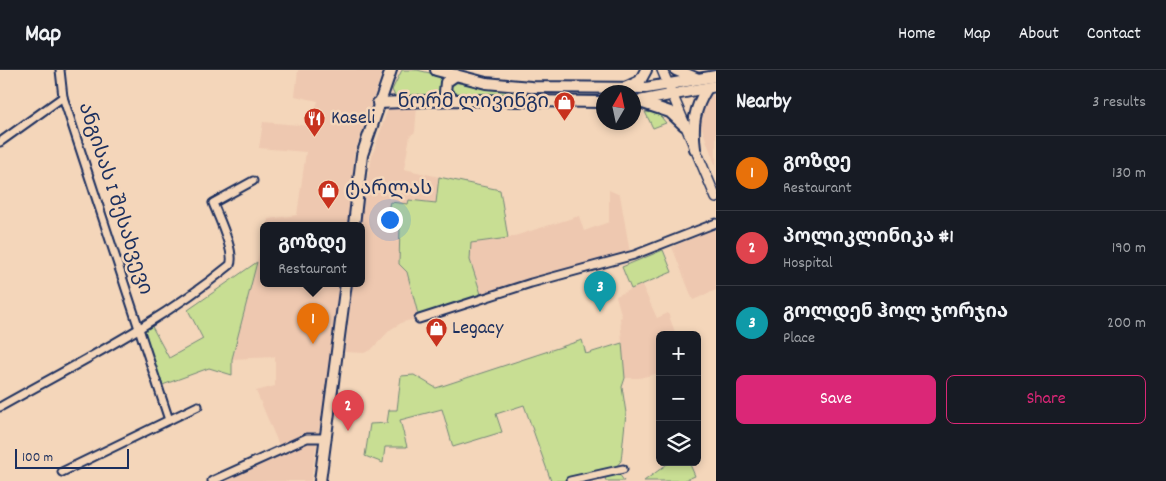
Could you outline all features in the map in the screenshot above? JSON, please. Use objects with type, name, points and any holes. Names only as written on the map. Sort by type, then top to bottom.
[{"type":"main road","points":[[354,222],[362,155],[378,103],[391,70]]},
{"type":"main road","points":[[436,70],[508,86],[596,88]]},
{"type":"main road","points":[[630,85],[640,81],[646,70]]},
{"type":"main road","points":[[676,70],[709,85]]},
{"type":"main road","points":[[454,100],[445,92],[444,87],[446,82],[456,75]]},
{"type":"main road","points":[[695,149],[692,130],[694,112],[716,76]]},
{"type":"main road","points":[[641,87],[709,85]]},
{"type":"main road","points":[[641,101],[672,96],[709,85]]},
{"type":"main road","points":[[378,103],[454,100],[596,102]]},
{"type":"main road","points":[[641,103],[663,108],[684,125]]},
{"type":"main road","points":[[320,481],[345,287]]},
{"type":"street","points":[[60,70],[63,97]]},
{"type":"street","points":[[662,70],[716,198]]},
{"type":"street","name":"ანგისას I შესახვევი","points":[[0,142],[63,97],[169,420]]},
{"type":"street","points":[[0,407],[139,328],[182,301],[230,264],[232,260],[230,250],[214,203],[253,181]]},
{"type":"street","points":[[419,319],[530,284],[624,259],[716,223]]},
{"type":"street","points":[[62,472],[198,406]]},
{"type":"street","points":[[212,481],[307,438],[326,438]]},
{"type":"street","points":[[570,481],[623,469]]},
{"type":"shaded area","points":[[298,70],[383,70],[354,155],[349,222],[268,222],[268,219],[297,215],[306,152],[259,148],[263,122],[311,126],[318,101],[295,96]]},
{"type":"shaded area","points":[[716,94],[716,167],[697,115],[700,104],[709,96]]},
{"type":"shaded area","points":[[417,105],[415,132],[410,136],[404,169],[439,177],[436,203],[409,200],[408,204],[390,202],[391,216],[400,227],[399,264],[407,272],[419,318],[403,322],[391,329],[371,350],[364,353],[345,352],[352,287],[365,287],[365,222],[360,222],[372,156],[388,108]]},
{"type":"shaded area","points":[[609,190],[620,195],[630,253],[482,297],[470,260],[471,243],[508,238],[579,216],[584,231],[609,222]]},
{"type":"shaded area","points":[[716,228],[716,290],[693,300],[672,247]]},
{"type":"shaded area","points":[[260,250],[260,287],[344,287],[342,314],[318,434],[281,450],[256,391],[275,386],[275,357],[232,359]]},
{"type":"shaded area","points":[[642,285],[657,318],[668,313],[675,331],[656,331],[656,374],[639,378],[625,378],[620,318],[622,317],[616,296]]},
{"type":"shaded area","points":[[308,440],[317,441],[311,481],[215,481]]},
{"type":"green space","points":[[402,70],[417,70],[443,76],[439,86],[443,96],[395,96],[392,90]]},
{"type":"green space","points":[[449,83],[524,93],[524,95],[451,93]]},
{"type":"green space","points":[[645,112],[658,113],[666,123],[653,128]]},
{"type":"green space","points":[[439,177],[500,190],[508,238],[471,243],[470,260],[482,297],[419,318],[407,272],[399,264],[400,227],[391,226],[391,216],[387,214],[390,202],[408,204],[409,200],[436,203]]},
{"type":"green space","points":[[663,250],[672,272],[631,289],[622,267]]},
{"type":"green space","points":[[257,262],[232,359],[232,375],[209,368],[157,387],[139,328],[149,321],[169,358],[203,339],[188,310]]},
{"type":"green space","points":[[582,340],[586,354],[622,343],[625,378],[622,387],[626,413],[621,461],[615,468],[624,481],[605,481],[607,473],[570,481],[551,481],[524,405],[496,414],[502,432],[453,447],[442,409],[400,420],[407,447],[385,447],[383,463],[365,456],[370,424],[387,423],[389,410],[397,410],[401,376],[414,375],[436,388]]},
{"type":"green space","points":[[665,466],[691,466],[695,476],[683,481],[644,481]]},
{"type":"place","name":"ნორმ ლივინგი","points":[[565,122]]},
{"type":"place","name":"Kaseli","points":[[315,138]]},
{"type":"place","name":"ტარლას","points":[[329,209]]},
{"type":"place","name":"გოლდენ ჰოლ ჯორჯია","points":[[600,312]]},
{"type":"place","name":"გოზდე","points":[[313,344]]},
{"type":"place","name":"Legacy","points":[[436,348]]},
{"type":"place","name":"პოლიკლინიკა #1","points":[[348,431]]}]
